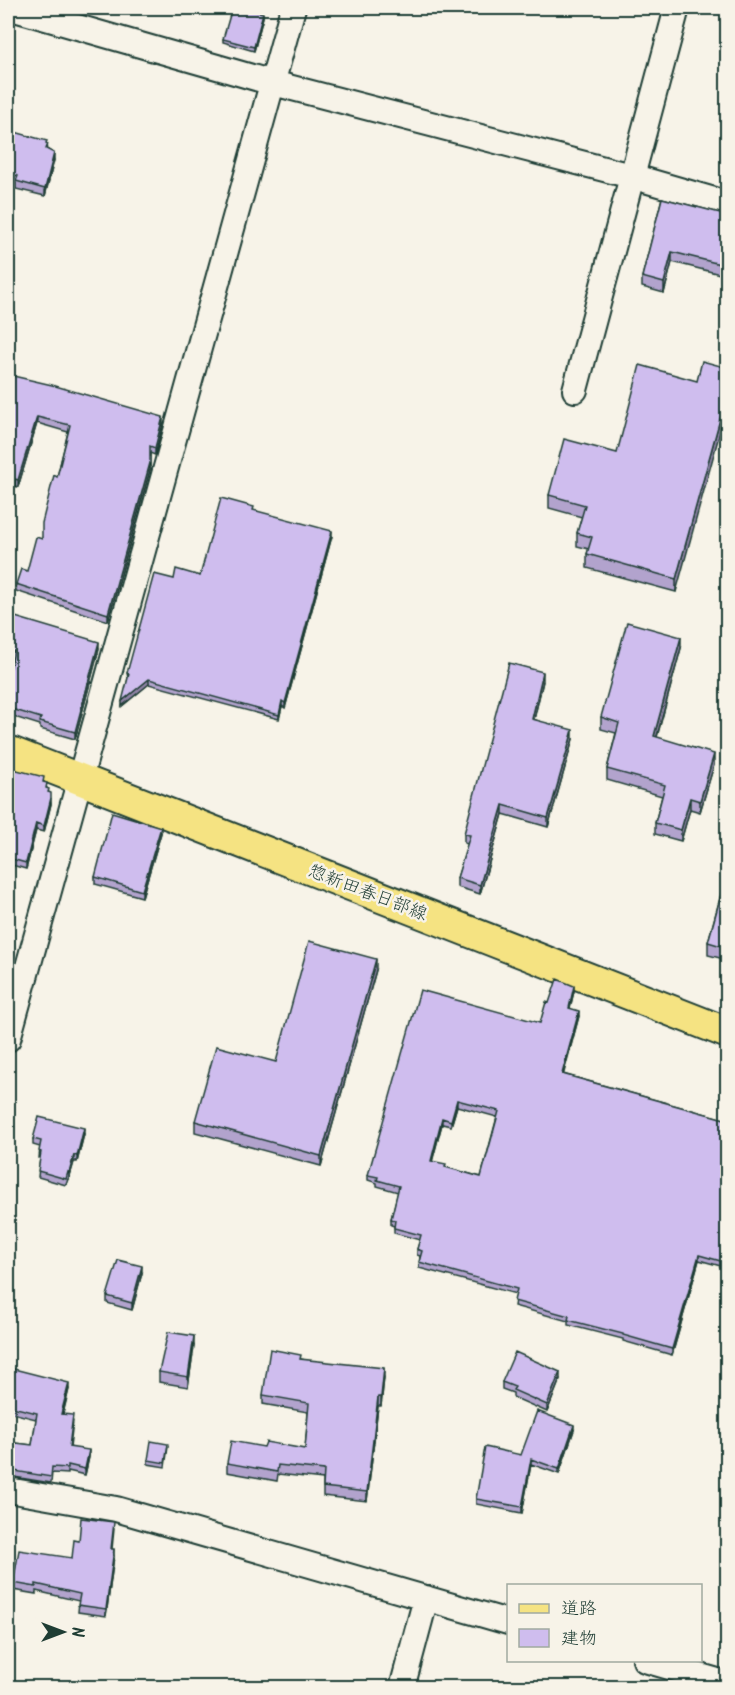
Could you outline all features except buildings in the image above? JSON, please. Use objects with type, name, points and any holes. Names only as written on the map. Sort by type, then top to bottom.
[{"type":"main road","name":"惣新田春日部線","points":[[8,751],[728,1033]]},
{"type":"street","points":[[11,8],[273,83],[631,176],[728,204]]},
{"type":"street","points":[[8,1039],[293,8]]},
{"type":"street","points":[[575,390],[677,8]]},
{"type":"street","points":[[8,1490],[116,1509],[507,1622]]},
{"type":"street","points":[[402,1688],[426,1599]]},
{"type":"street","points":[[652,1662],[728,1684]]}]
